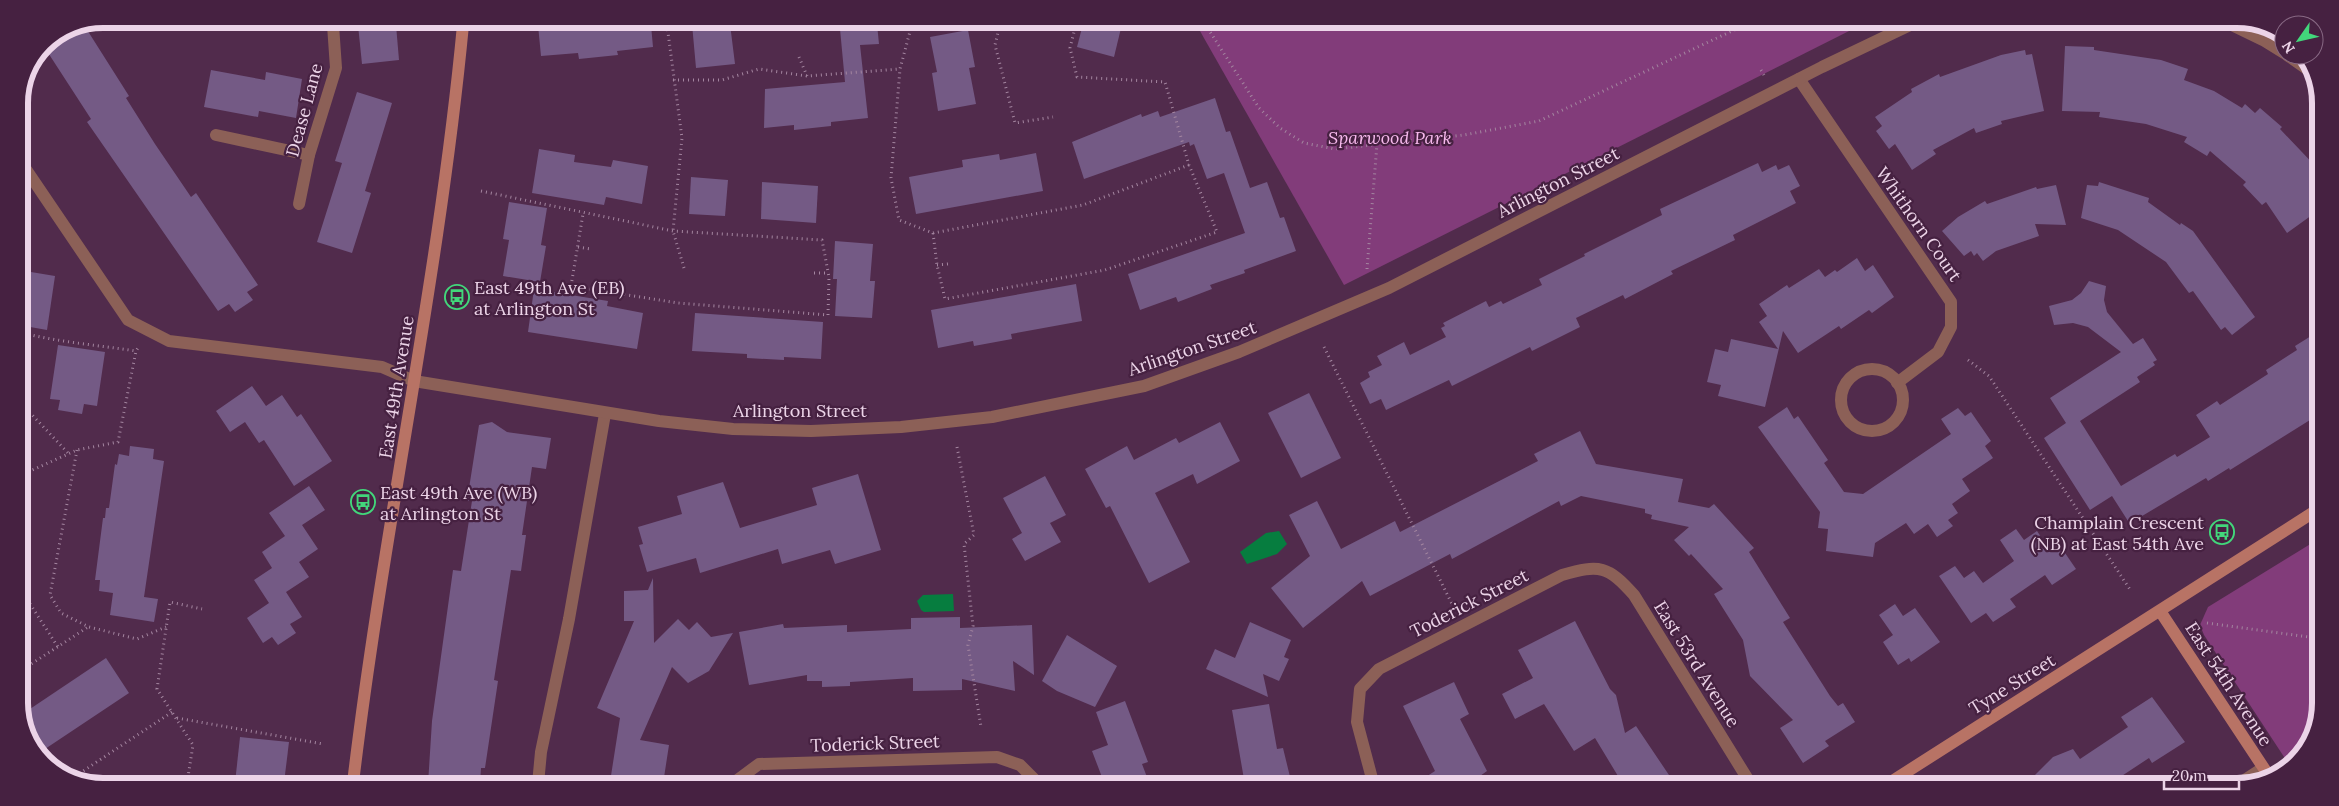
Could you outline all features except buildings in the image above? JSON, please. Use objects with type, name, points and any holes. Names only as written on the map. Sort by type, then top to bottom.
[{"type":"street","name":"Dease Lane","points":[[300,204],[309,155],[336,68],[333,28]]},
{"type":"street","name":"East 49th Avenue","points":[[354,778],[361,713],[456,106],[463,28]]},
{"type":"street","name":"Arlington Street","points":[[28,171],[128,320],[169,342],[382,368],[414,382],[605,414],[733,429],[811,431],[901,427],[992,417],[1144,386],[1238,352],[1389,288],[1799,79],[1904,28]]},
{"type":"street","points":[[2239,28],[2274,47]]},
{"type":"street","name":"Whithorn Court","points":[[1799,79],[1951,302],[1951,327],[1938,352],[1897,382]]},
{"type":"street","points":[[216,135],[309,155]]},
{"type":"street","points":[[1867,369],[1879,370],[1889,374],[1897,382],[1902,393],[1902,404],[1899,415],[1892,423],[1884,429],[1864,430],[1848,420],[1842,410],[1841,394],[1848,380],[1856,373],[1867,369]]},
{"type":"street","points":[[539,778],[541,752],[569,619],[605,414]]},
{"type":"street","name":"Tyne Street","points":[[1896,778],[2312,513]]},
{"type":"street","name":"Toderick Street","points":[[1372,778],[1357,722],[1360,690],[1379,669],[1562,575],[1582,569],[1604,568]]},
{"type":"street","name":"East 53rd Avenue","points":[[1604,568],[1620,580],[1634,595],[1747,778]]},
{"type":"street","name":"East 54th Avenue","points":[[2160,610],[2266,772]]},
{"type":"street","name":"Toderick Street","points":[[740,778],[759,764],[997,757],[1020,765],[1033,778]]},
{"type":"path","points":[[667,28],[682,138],[673,231],[684,268]]},
{"type":"path","points":[[911,28],[900,69],[891,178],[899,220],[933,233],[1083,205],[1188,165]]},
{"type":"path","points":[[999,28],[995,45],[1015,123],[1053,117]]},
{"type":"path","points":[[933,233],[937,265],[945,299],[1105,270],[1217,232],[1188,165],[1164,82],[1078,77],[1070,48],[1075,28]]},
{"type":"path","points":[[1208,28],[1259,108],[1280,128],[1304,143],[1327,147],[1464,135],[1539,121],[1738,28]]},
{"type":"path","points":[[799,57],[807,76]]},
{"type":"path","points":[[673,80],[722,80],[759,69],[807,76],[900,69]]},
{"type":"path","points":[[1760,70],[1764,75]]},
{"type":"path","points":[[1367,269],[1377,144]]},
{"type":"path","points":[[481,191],[584,214],[673,231],[822,240],[828,273],[828,315],[678,303],[571,286],[584,214]]},
{"type":"path","points":[[578,247],[591,249]]},
{"type":"path","points":[[937,265],[948,264]]},
{"type":"path","points":[[814,273],[828,273]]},
{"type":"path","points":[[457,297],[463,298]]},
{"type":"path","points":[[28,472],[77,450],[118,442],[136,351],[149,331]]},
{"type":"path","points":[[28,334],[49,340],[65,340],[136,351]]},
{"type":"path","points":[[1324,347],[1464,627]]},
{"type":"path","points":[[1968,360],[1989,376],[2131,591]]},
{"type":"path","points":[[28,411],[69,454]]},
{"type":"path","points":[[957,447],[974,535],[964,544],[973,626],[968,645],[981,727]]},
{"type":"path","points":[[77,450],[50,595],[61,613],[89,627],[137,639],[166,627]]},
{"type":"path","points":[[28,601],[58,647]]},
{"type":"path","points":[[188,778],[193,745],[157,689],[170,602],[202,609]]},
{"type":"path","points":[[2207,622],[2312,637]]},
{"type":"path","points":[[28,666],[89,627]]},
{"type":"path","points":[[77,775],[172,712]]},
{"type":"path","points":[[176,718],[323,744]]},
{"type":"green space","name":"Sparwood Park","points":[[1198,28],[1855,28],[1344,285]]},
{"type":"green space","points":[[2312,543],[2312,703],[2308,728],[2304,737],[2286,760],[2204,635],[2200,625],[2208,607]]},
{"type":"shaded area","points":[[1279,531],[1287,544],[1277,554],[1247,564],[1240,552],[1266,533]]},
{"type":"shaded area","points":[[953,594],[954,611],[924,612],[917,601],[923,595]]},
{"type":"place","name":"East 49th Ave (EB) at Arlington St","points":[[457,297]]},
{"type":"place","name":"East 49th Ave (WB) at Arlington St","points":[[363,502]]},
{"type":"place","name":"Champlain Crescent (NB) at East 54th Ave","points":[[2222,532]]}]
